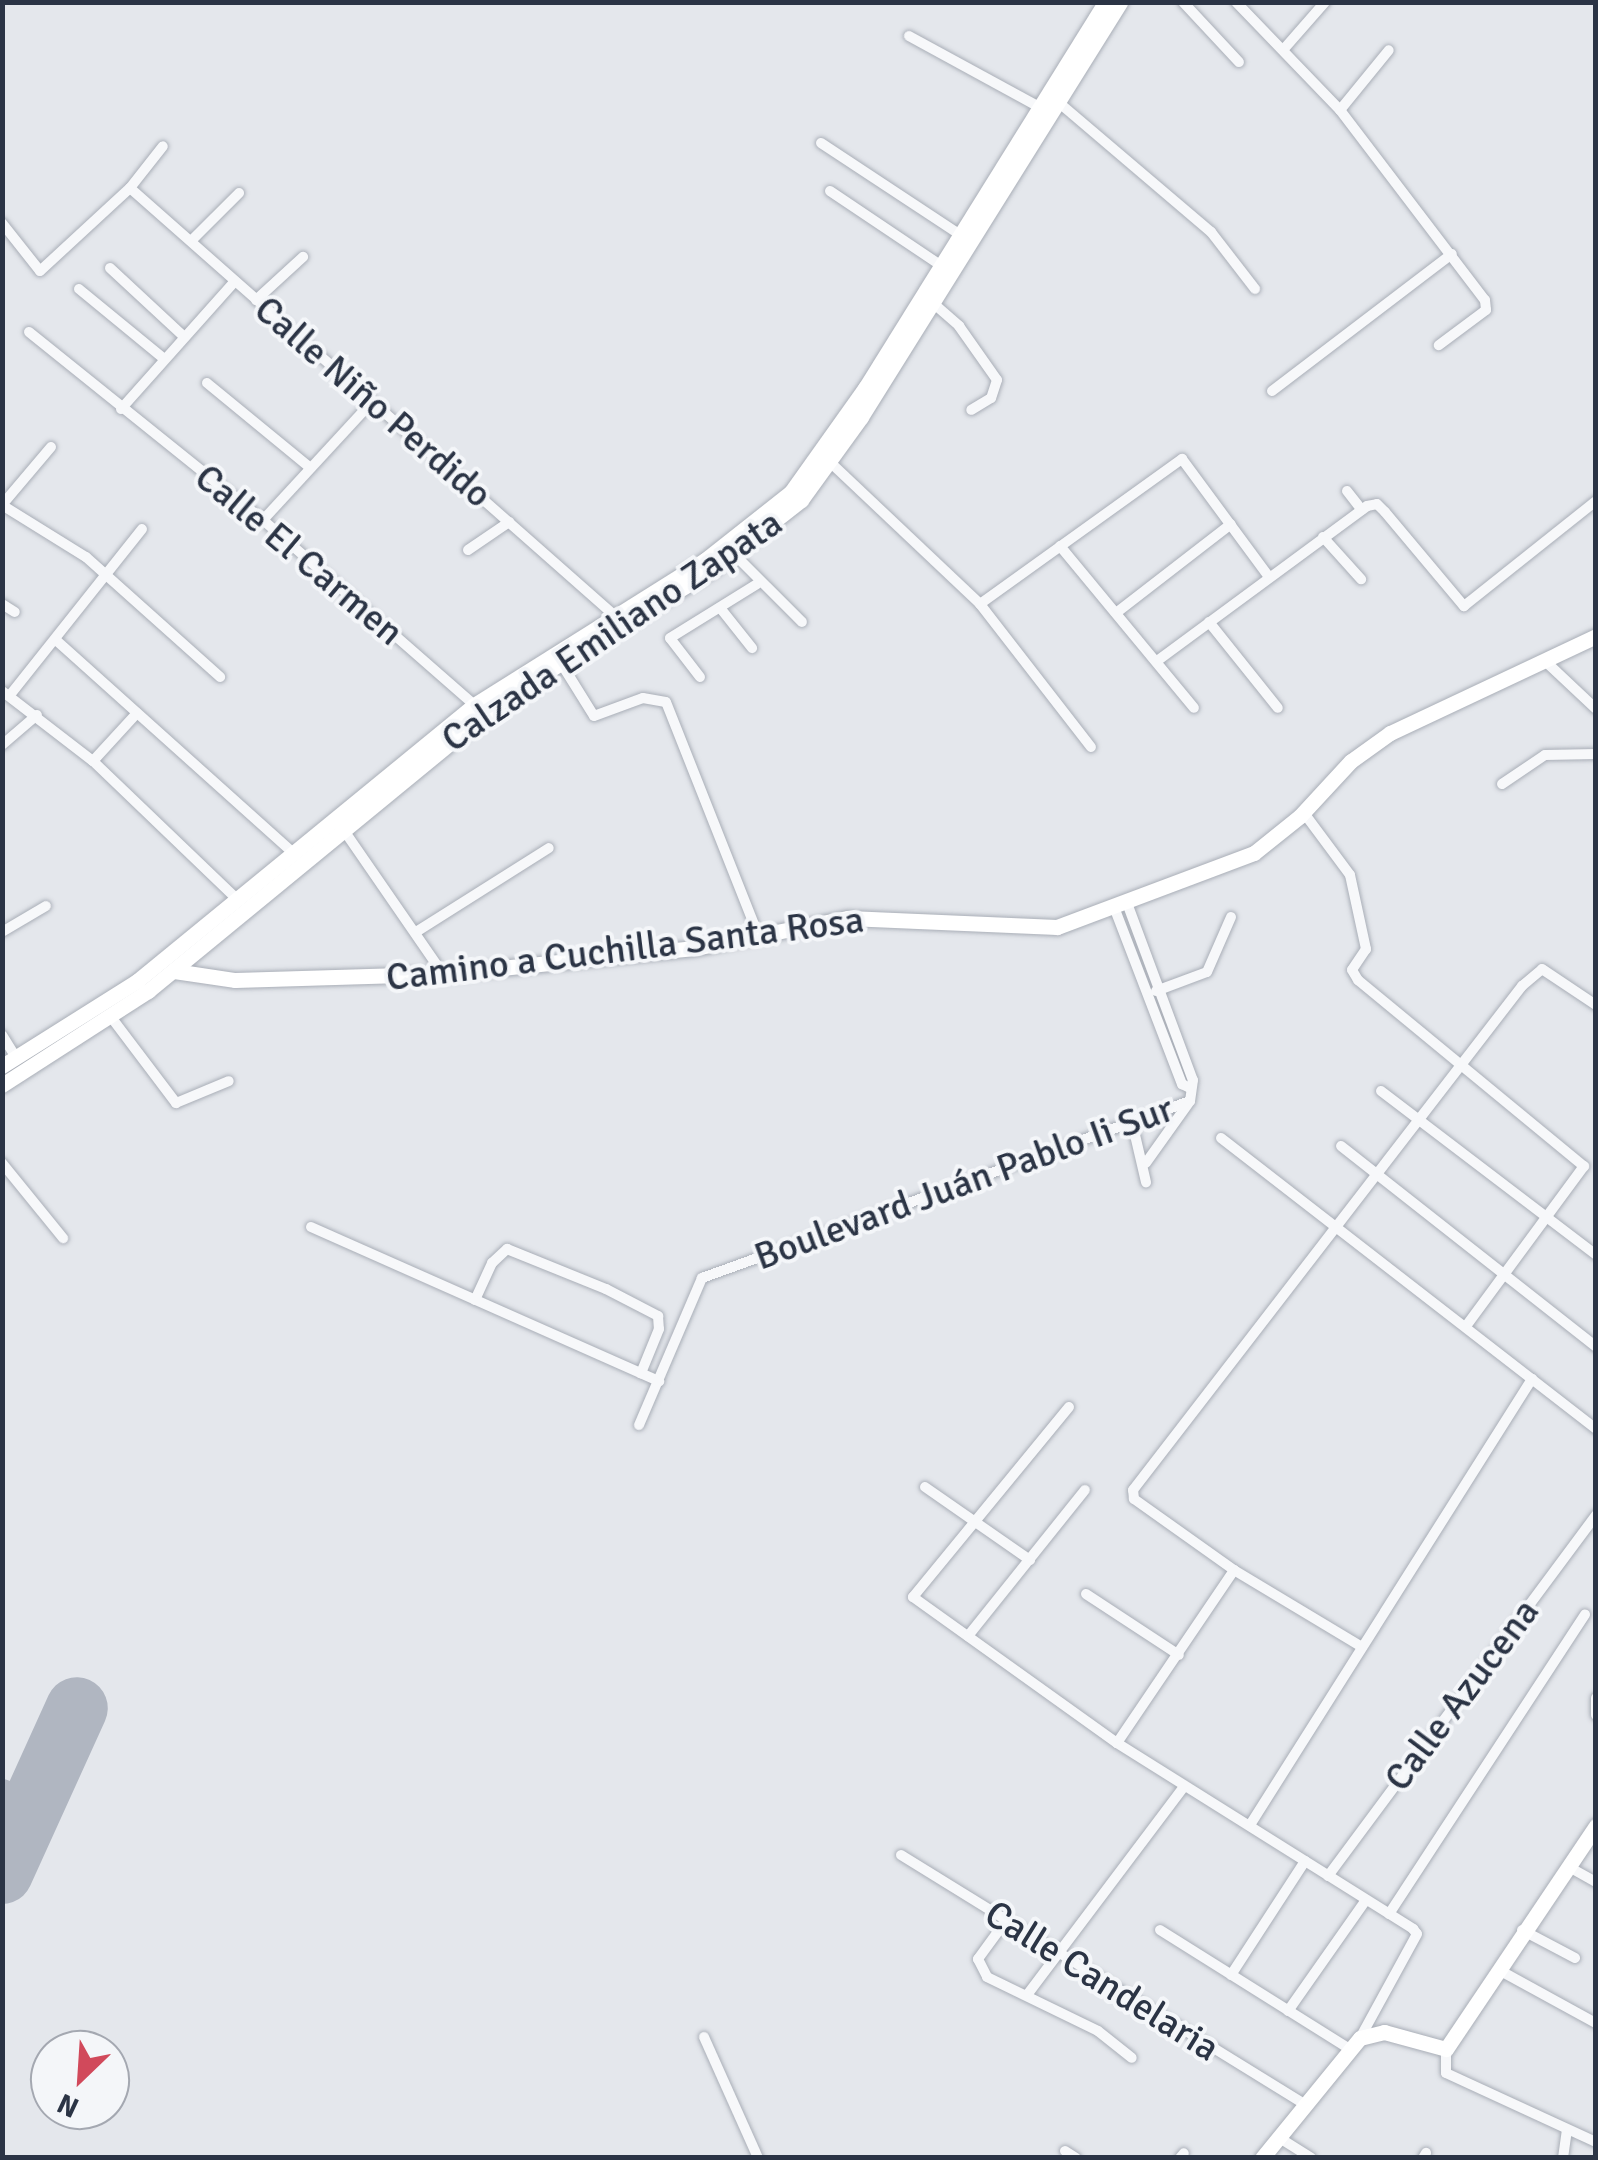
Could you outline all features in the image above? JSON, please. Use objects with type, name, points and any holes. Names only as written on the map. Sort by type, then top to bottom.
[{"type":"main road","name":"Calzada Emiliano Zapata","points":[[2,1086],[174,971],[474,705],[739,536],[791,492],[865,388],[1105,2]]},
{"type":"main road","name":"Calzada Emiliano Zapata","points":[[9,1062],[137,981],[236,898],[343,828],[482,714],[734,554],[801,500],[933,303],[1120,2]]},
{"type":"main road","name":"Camino a Cuchilla Santa Rosa","points":[[174,971],[235,980],[442,974],[759,937],[848,918],[1057,927],[1254,853],[1304,813],[1350,761],[1390,733],[1596,636]]},
{"type":"main road","points":[[1262,2158],[1354,2043],[1384,2032],[1446,2049],[1522,1929],[1596,1826]]},
{"type":"street","points":[[1183,2],[1239,62]]},
{"type":"street","points":[[1236,2],[1340,110],[1488,306],[1439,345]]},
{"type":"street","points":[[1283,50],[1326,2]]},
{"type":"street","points":[[908,36],[1039,107]]},
{"type":"street","points":[[1340,110],[1389,50]]},
{"type":"street","points":[[1057,102],[1211,232],[1256,289]]},
{"type":"street","points":[[821,143],[959,234]]},
{"type":"street","points":[[2,223],[40,271],[130,188],[162,146]]},
{"type":"street","name":"Calle Niño Perdido","points":[[130,188],[370,404],[615,616]]},
{"type":"street","points":[[830,191],[940,264]]},
{"type":"street","points":[[190,241],[239,193]]},
{"type":"street","points":[[1272,391],[1452,254]]},
{"type":"street","points":[[256,300],[302,257]]},
{"type":"street","points":[[110,268],[182,334]]},
{"type":"street","points":[[121,408],[182,334],[235,281]]},
{"type":"street","points":[[79,289],[163,358]]},
{"type":"street","points":[[933,303],[959,326],[996,380],[991,398],[972,410]]},
{"type":"street","name":"Calle El Carmen","points":[[29,332],[263,520],[474,705]]},
{"type":"street","points":[[208,382],[308,466]]},
{"type":"street","points":[[263,520],[308,466],[370,404]]},
{"type":"street","points":[[51,447],[2,505],[104,573],[220,677]]},
{"type":"street","points":[[980,604],[1182,459],[1270,577]]},
{"type":"street","points":[[830,462],[980,604],[1091,747]]},
{"type":"street","points":[[1348,491],[1362,510]]},
{"type":"street","points":[[1157,662],[1324,536],[1377,504],[1464,606],[1596,500]]},
{"type":"street","points":[[468,550],[510,522]]},
{"type":"street","points":[[1116,613],[1231,524]]},
{"type":"street","points":[[142,529],[104,573],[57,641],[6,693],[93,761],[236,898]]},
{"type":"street","points":[[1324,536],[1360,579]]},
{"type":"street","points":[[1060,546],[1194,708]]},
{"type":"street","points":[[734,554],[758,584],[802,622]]},
{"type":"street","points":[[700,677],[670,638],[758,584]]},
{"type":"street","points":[[2,604],[15,612]]},
{"type":"street","points":[[721,608],[752,648]]},
{"type":"street","points":[[1209,622],[1278,708]]},
{"type":"street","points":[[57,641],[297,858]]},
{"type":"street","points":[[1544,660],[1596,709]]},
{"type":"street","points":[[561,663],[594,716],[643,698],[666,702],[759,937]]},
{"type":"street","points":[[93,761],[137,713]]},
{"type":"street","points":[[2,745],[37,715]]},
{"type":"street","points":[[1502,784],[1545,755],[1596,754]]},
{"type":"street","points":[[1304,813],[1350,875],[1366,949],[1352,970],[1358,980],[1584,1171],[1466,1326]]},
{"type":"street","points":[[343,828],[442,974]]},
{"type":"street","points":[[416,932],[549,848]]},
{"type":"street","points":[[1121,905],[1193,1080],[1190,1101],[1146,1163]]},
{"type":"street","points":[[1121,905],[1145,994],[1190,1088]]},
{"type":"street","points":[[2,932],[46,906]]},
{"type":"street","points":[[1145,994],[1208,972],[1231,917]]},
{"type":"street","points":[[1364,1642],[1234,1570],[1134,1499],[1133,1490],[1418,1121],[1458,1062],[1542,969],[1596,1005]]},
{"type":"street","points":[[111,1016],[176,1103],[229,1081]]},
{"type":"street","points":[[2,1035],[9,1062]]},
{"type":"street","points":[[1381,1091],[1596,1256]]},
{"type":"street","name":"Boulevard Juán Pablo Ii Sur","points":[[639,1425],[702,1278],[1190,1101]]},
{"type":"street","points":[[1132,1122],[1146,1163],[1146,1182]]},
{"type":"street","points":[[1222,1138],[1596,1430]]},
{"type":"street","points":[[1340,1146],[1596,1347]]},
{"type":"street","points":[[2,1163],[63,1238]]},
{"type":"street","points":[[311,1227],[659,1382]]},
{"type":"street","points":[[475,1300],[500,1250],[658,1316],[660,1329],[640,1373]]},
{"type":"street","points":[[1250,1825],[1532,1379]]},
{"type":"street","points":[[1069,1407],[912,1597],[1117,1743],[1417,1934],[1354,2043],[1288,2011],[1160,1930]]},
{"type":"street","points":[[925,1488],[1030,1560]]},
{"type":"street","points":[[968,1636],[1084,1490]]},
{"type":"street","name":"Calle Azucena","points":[[1328,1876],[1596,1515]]},
{"type":"street","points":[[1117,1743],[1234,1570]]},
{"type":"street","points":[[1086,1594],[1178,1655]]},
{"type":"street","points":[[1389,1914],[1585,1614]]},
{"type":"street","points":[[1596,1698],[1596,1715]]},
{"type":"street","points":[[1027,1995],[1184,1786]]},
{"type":"street","name":"Calle Candelaria","points":[[901,1855],[1304,2104]]},
{"type":"street","points":[[1231,1975],[1305,1861]]},
{"type":"street","points":[[1568,1866],[1596,1882]]},
{"type":"street","points":[[1288,2011],[1366,1900]]},
{"type":"street","points":[[1006,1922],[978,1966],[1098,2031],[1132,2058]]},
{"type":"street","points":[[1522,1929],[1575,1958]]},
{"type":"street","points":[[1499,1970],[1596,2024]]},
{"type":"street","points":[[704,2037],[758,2158]]},
{"type":"street","points":[[1446,2049],[1446,2073],[1596,2142]]},
{"type":"street","points":[[1564,2158],[1567,2130]]},
{"type":"street","points":[[1278,2137],[1311,2158]]},
{"type":"street","points":[[1065,2150],[1076,2158]]},
{"type":"taxiway","points":[[2,1791],[33,1804]]},
{"type":"runway","points":[[2,1873],[77,1708]]}]
